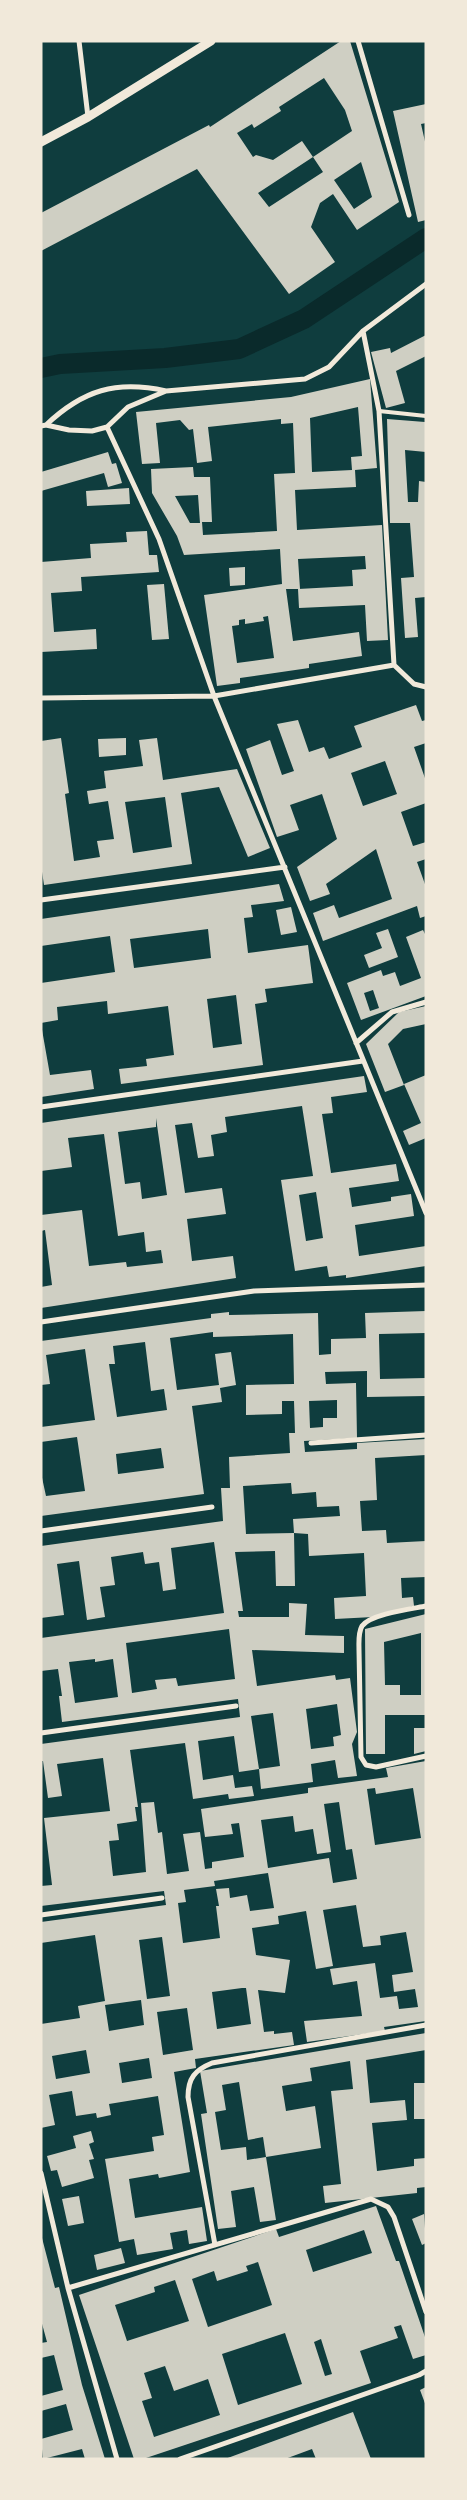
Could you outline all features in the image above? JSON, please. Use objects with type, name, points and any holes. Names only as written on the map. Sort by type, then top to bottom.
[{"type":"street","points":[[79,41],[88,117]]},
{"type":"street","points":[[41,142],[88,117],[211,41]]},
{"type":"street","points":[[358,41],[409,215]]},
{"type":"street","points":[[44,426],[82,431],[107,427],[128,407],[166,391],[306,379],[329,367],[363,331],[426,284]]},
{"type":"street","points":[[363,331],[379,411],[394,665],[414,684],[426,687]]},
{"type":"street","points":[[44,426],[64,408],[85,395],[102,390],[123,386],[145,386],[166,391]]},
{"type":"street","points":[[107,427],[159,539],[214,696],[426,1213]]},
{"type":"street","points":[[41,698],[214,696],[394,665]]},
{"type":"street","points":[[41,900],[285,867]]},
{"type":"street","points":[[356,1043],[392,1012],[426,1002]]},
{"type":"street","points":[[41,1107],[363,1061]]},
{"type":"street","points":[[41,1322],[254,1291],[426,1285]]},
{"type":"street","points":[[311,1443],[426,1435]]},
{"type":"street","points":[[41,1531],[212,1506]]},
{"type":"street","points":[[426,1606],[379,1616],[366,1622],[359,1634],[361,1757],[366,1765],[376,1767],[426,1756]]},
{"type":"street","points":[[41,1733],[236,1706]]},
{"type":"street","points":[[41,1915],[162,1898]]},
{"type":"street","points":[[215,2245],[188,2098],[188,2087],[195,2072],[212,2062],[426,2025]]},
{"type":"street","points":[[41,2173],[68,2288],[117,2459]]},
{"type":"street","points":[[68,2288],[371,2199],[381,2202],[388,2207],[394,2217],[426,2312]]},
{"type":"street","points":[[180,2459],[426,2371]]},
{"type":"lane","points":[[379,411],[426,416]]},
{"type":"building","points":[[341,41],[350,41],[399,202],[357,230],[333,194],[320,203],[311,227],[335,262],[289,294],[197,169],[41,251],[41,213],[209,125],[210,127]],"holes":[[[324,78],[345,110],[352,131],[313,157],[302,141],[273,160],[256,155],[253,157],[237,133],[252,124],[254,128],[281,111],[279,107]],[[313,157],[323,172],[269,207],[258,193]],[[361,162],[372,197],[354,209],[334,180]]]},
{"type":"building","points":[[426,104],[426,123],[421,124],[426,146],[426,220],[418,222],[393,111]]},
{"type":"building","points":[[426,335],[426,356],[396,371],[405,403],[386,408],[371,352],[390,348],[391,353]]},
{"type":"building","points":[[370,379],[377,468],[355,470],[356,487],[295,490],[297,530],[382,525],[388,640],[367,641],[365,605],[299,608],[298,589],[286,589],[293,641],[359,632],[362,656],[309,664],[309,668],[240,678],[240,683],[217,686],[204,595],[282,584],[280,549],[184,555],[177,536],[152,493],[151,469],[193,467],[194,477],[210,477],[212,522],[202,522],[203,535],[277,531],[274,474],[295,473],[293,423],[281,424],[281,419],[208,427],[212,461],[197,463],[193,429],[189,430],[180,420],[156,423],[160,463],[142,464],[136,412],[291,397]],"holes":[[[358,407],[362,456],[351,457],[352,470],[312,472],[310,418]],[[198,495],[200,523],[190,523],[175,496]],[[365,556],[366,569],[352,570],[353,586],[300,589],[298,559]],[[268,616],[274,658],[237,663],[232,626],[239,625],[239,620],[245,619],[245,624],[264,621],[263,617]]]},
{"type":"building","points":[[387,419],[425,422],[426,452],[405,450],[408,502],[418,502],[419,481],[426,482],[426,597],[415,598],[418,637],[405,638],[401,578],[414,577],[410,523],[390,523]]},
{"type":"building","points":[[108,452],[112,464],[116,463],[122,483],[108,487],[104,473],[41,491],[41,472]]},
{"type":"building","points":[[129,488],[130,504],[87,506],[86,491]]},
{"type":"building","points":[[147,531],[149,555],[157,555],[159,572],[81,577],[82,591],[51,593],[54,632],[96,629],[97,649],[41,652],[41,562],[91,558],[90,544],[127,542],[126,532]]},
{"type":"building","points":[[245,567],[245,585],[230,586],[229,568]]},
{"type":"building","points":[[164,584],[169,639],[152,640],[147,585]]},
{"type":"building","points":[[416,705],[422,721],[426,720],[426,743],[414,747],[426,781],[426,803],[401,812],[413,846],[426,842],[426,859],[417,862],[426,887],[426,916],[420,918],[417,906],[323,941],[313,913],[334,905],[339,918],[392,899],[376,849],[326,884],[330,894],[310,901],[297,867],[337,839],[322,794],[290,805],[299,830],[277,837],[246,749],[270,740],[282,775],[294,771],[277,724],[298,720],[309,752],[324,747],[329,759],[362,747],[354,726]],"holes":[[[385,761],[397,794],[363,806],[351,773]]]},
{"type":"building","points":[[61,738],[69,793],[65,794],[74,861],[100,857],[97,841],[114,839],[108,801],[89,804],[87,791],[106,788],[104,771],[143,766],[139,740],[157,738],[163,780],[237,769],[270,848],[248,857],[219,787],[181,793],[192,864],[44,885],[41,865],[41,741]],"holes":[[[165,797],[172,847],[133,853],[125,802]]]},
{"type":"building","points":[[126,738],[126,755],[99,757],[98,739]]},
{"type":"building","points":[[279,884],[284,901],[251,905],[253,917],[244,918],[248,953],[308,945],[313,983],[265,989],[267,1002],[255,1004],[263,1065],[121,1084],[119,1069],[147,1066],[146,1059],[174,1055],[168,1006],[108,1014],[107,1001],[57,1007],[58,1020],[41,1023],[41,983],[115,972],[110,936],[41,946],[41,919]],"holes":[[[208,929],[211,958],[134,968],[130,939]],[[236,995],[242,1044],[213,1048],[207,999]]]},
{"type":"building","points":[[291,907],[297,932],[281,935],[276,910]]},
{"type":"building","points":[[388,929],[398,957],[369,968],[364,955],[382,948],[376,933]]},
{"type":"building","points":[[423,930],[426,936],[426,996],[361,1020],[347,983],[381,970],[383,976],[395,972],[400,986],[421,978],[406,937]],"holes":[[[373,990],[379,1008],[370,1011],[364,993]]]},
{"type":"building","points":[[426,1006],[426,1024],[403,1029],[388,1044],[404,1085],[385,1092],[366,1044],[399,1012]]},
{"type":"building","points":[[41,1024],[50,1075],[91,1070],[94,1089],[41,1097]]},
{"type":"building","points":[[426,1075],[426,1138],[409,1145],[403,1131],[421,1123],[404,1084]]},
{"type":"building","points":[[364,1076],[367,1092],[331,1097],[333,1113],[322,1114],[331,1173],[396,1164],[399,1181],[349,1188],[352,1207],[391,1201],[391,1197],[411,1194],[414,1216],[355,1225],[359,1256],[426,1246],[426,1266],[346,1278],[346,1275],[329,1277],[327,1266],[295,1271],[281,1180],[313,1176],[302,1106],[225,1117],[227,1132],[211,1135],[214,1156],[198,1158],[192,1123],[175,1125],[185,1193],[222,1188],[226,1214],[187,1219],[192,1261],[233,1256],[236,1278],[41,1308],[41,1287],[52,1285],[45,1230],[41,1231],[41,1215],[82,1210],[89,1266],[126,1262],[127,1267],[163,1263],[161,1250],[146,1252],[144,1232],[118,1236],[104,1134],[68,1138],[72,1167],[41,1171],[41,1123]],"holes":[[[156,1118],[167,1195],[142,1199],[140,1182],[125,1184],[118,1132],[156,1127]],[[316,1192],[323,1238],[306,1241],[299,1195]]]},
{"type":"building","points":[[426,1311],[426,1333],[379,1334],[379,1338],[380,1379],[426,1378],[426,1396],[367,1397],[367,1371],[325,1372],[326,1384],[356,1383],[357,1438],[304,1441],[305,1452],[357,1449],[357,1443],[426,1439],[426,1455],[375,1458],[377,1500],[360,1501],[362,1531],[386,1530],[387,1543],[426,1541],[426,1577],[401,1578],[402,1598],[413,1597],[414,1606],[373,1617],[335,1619],[334,1598],[366,1596],[364,1553],[309,1556],[308,1534],[294,1533],[295,1586],[276,1586],[275,1551],[235,1552],[243,1611],[238,1611],[239,1617],[289,1617],[289,1603],[307,1604],[305,1635],[344,1636],[344,1653],[252,1650],[257,1686],[335,1675],[336,1680],[350,1678],[357,1732],[352,1744],[357,1776],[338,1778],[335,1760],[311,1764],[313,1782],[261,1789],[259,1769],[239,1772],[234,1736],[198,1741],[203,1780],[233,1775],[235,1788],[252,1786],[254,1796],[229,1799],[228,1794],[193,1799],[185,1743],[130,1750],[138,1807],[135,1807],[137,1821],[117,1824],[119,1840],[109,1841],[113,1876],[146,1872],[141,1803],[154,1802],[158,1833],[162,1832],[167,1874],[189,1871],[183,1834],[200,1832],[205,1869],[212,1868],[212,1862],[244,1857],[239,1823],[231,1824],[233,1834],[205,1837],[201,1809],[308,1793],[308,1788],[388,1777],[386,1768],[426,1761],[426,2021],[384,2027],[385,2031],[307,2042],[304,2021],[362,2016],[357,1981],[333,1985],[330,1969],[375,1963],[380,1998],[397,1996],[399,2009],[418,2007],[415,1989],[394,1992],[392,1975],[413,1972],[406,1932],[380,1936],[381,1945],[363,1947],[356,1905],[323,1910],[333,1966],[316,1969],[306,1911],[278,1916],[279,1924],[252,1928],[256,1955],[290,1960],[285,1993],[258,1990],[264,2032],[274,2031],[274,2034],[292,2032],[294,2045],[195,2059],[196,2068],[174,2072],[190,2172],[159,2178],[158,2174],[129,2179],[135,2218],[202,2207],[207,2241],[189,2244],[187,2230],[170,2233],[173,2249],[137,2255],[134,2239],[119,2242],[105,2159],[154,2151],[152,2137],[164,2135],[158,2096],[109,2104],[111,2115],[97,2118],[96,2113],[76,2116],[72,2091],[49,2095],[55,2125],[41,2128],[41,2024],[80,2018],[78,2006],[105,2001],[95,1935],[41,1943],[41,1922],[166,1905],[164,1891],[41,1906],[41,1886],[52,1885],[44,1818],[110,1811],[103,1758],[57,1764],[62,1796],[48,1798],[43,1761],[41,1761],[41,1744],[240,1717],[238,1699],[62,1722],[59,1696],[62,1696],[58,1669],[41,1671],[41,1638],[224,1613],[214,1542],[171,1548],[176,1589],[163,1591],[159,1562],[145,1564],[143,1552],[111,1557],[115,1585],[100,1587],[105,1617],[87,1620],[79,1561],[57,1564],[64,1615],[41,1618],[41,1546],[223,1521],[221,1488],[230,1488],[229,1457],[290,1453],[289,1433],[295,1433],[294,1401],[282,1401],[282,1414],[246,1415],[246,1385],[294,1384],[293,1334],[213,1337],[213,1332],[170,1338],[177,1390],[219,1385],[215,1354],[231,1352],[236,1385],[220,1388],[222,1402],[192,1406],[204,1494],[41,1516],[41,1473],[46,1496],[85,1491],[77,1437],[41,1442],[41,1427],[95,1420],[85,1349],[46,1355],[50,1384],[41,1385],[41,1341],[211,1318],[211,1314],[229,1312],[229,1315],[318,1313],[319,1355],[331,1354],[331,1339],[366,1338],[365,1313]],"holes":[[[145,1342],[151,1391],[164,1389],[167,1410],[117,1417],[109,1364],[115,1364],[113,1346]],[[337,1400],[337,1418],[323,1418],[323,1427],[310,1428],[309,1401]],[[161,1448],[164,1468],[118,1474],[116,1454]],[[291,1483],[292,1494],[316,1492],[317,1507],[339,1506],[340,1516],[293,1519],[294,1533],[246,1534],[243,1486]],[[229,1629],[235,1679],[178,1686],[176,1678],[155,1680],[157,1689],[132,1693],[126,1643]],[[95,1659],[95,1662],[113,1659],[118,1697],[75,1703],[69,1662]],[[337,1704],[341,1735],[333,1737],[334,1746],[311,1749],[306,1709]],[[273,1713],[280,1766],[259,1769],[251,1716]],[[375,1788],[376,1794],[413,1788],[421,1838],[375,1845],[367,1789]],[[339,1802],[346,1850],[352,1849],[357,1879],[333,1883],[329,1858],[268,1868],[261,1820],[293,1816],[295,1832],[313,1829],[317,1854],[331,1852],[324,1804]],[[268,1873],[274,1908],[250,1911],[247,1895],[230,1898],[229,1888],[216,1889],[219,1906],[216,1906],[220,1938],[183,1943],[178,1903],[186,1902],[184,1890],[215,1886],[214,1881]],[[162,1937],[170,1996],[147,1999],[139,1940]],[[246,1988],[251,2024],[217,2029],[212,1992]],[[141,2000],[144,2025],[109,2031],[105,2005]],[[187,2008],[193,2050],[163,2055],[157,2012]],[[86,2050],[90,2073],[56,2079],[52,2056]],[[149,2058],[152,2078],[122,2083],[119,2063]]]},
{"type":"building","points":[[426,1614],[426,1715],[385,1715],[385,1754],[366,1754],[365,1629]],"holes":[[[421,1633],[421,1695],[400,1695],[400,1685],[385,1685],[384,1642]]]},
{"type":"building","points":[[414,1728],[426,1728],[426,1751],[414,1754]]},
{"type":"building","points":[[426,2033],[426,2050],[366,2060],[370,2103],[405,2100],[407,2120],[372,2123],[377,2171],[414,2166],[414,2159],[426,2158],[426,2187],[417,2188],[417,2193],[325,2203],[323,2186],[341,2184],[331,2091],[353,2089],[350,2061],[310,2068],[312,2081],[282,2086],[286,2111],[315,2106],[321,2148],[266,2157],[276,2220],[260,2222],[254,2187],[231,2191],[236,2227],[218,2229],[201,2114],[207,2113],[200,2071]],"holes":[[[239,2082],[248,2140],[263,2137],[266,2157],[247,2160],[246,2147],[221,2150],[215,2112],[226,2110],[222,2085]]]},
{"type":"building","points":[[414,2083],[426,2083],[426,2119],[414,2119]]},
{"type":"building","points":[[91,2131],[94,2142],[89,2144],[94,2159],[89,2160],[94,2178],[62,2187],[57,2170],[51,2171],[47,2156],[76,2148],[73,2136]]},
{"type":"building","points":[[79,2196],[84,2223],[68,2226],[62,2199]]},
{"type":"building","points":[[376,2206],[396,2261],[399,2261],[426,2340],[426,2355],[413,2359],[401,2325],[394,2327],[398,2338],[360,2351],[371,2383],[143,2459],[134,2459],[79,2295],[276,2229],[279,2237]],"holes":[[[364,2230],[372,2253],[313,2272],[306,2250]],[[258,2262],[272,2305],[208,2327],[192,2279],[214,2271],[217,2281],[248,2271],[246,2266]],[[175,2280],[189,2321],[127,2341],[115,2305],[155,2292],[154,2287]],[[285,2333],[302,2384],[238,2405],[222,2354]],[[321,2339],[332,2374],[325,2376],[314,2342]],[[165,2366],[174,2391],[208,2379],[220,2415],[154,2437],[142,2401],[152,2398],[144,2373]]]},
{"type":"building","points":[[424,2214],[426,2243],[422,2245],[412,2219]]},
{"type":"building","points":[[42,2238],[55,2288],[59,2287],[82,2385],[105,2459],[85,2459],[82,2449],[43,2459],[41,2439],[73,2430],[66,2404],[41,2411],[41,2396],[63,2390],[54,2355],[41,2358],[41,2343],[47,2342],[41,2320]]},
{"type":"building","points":[[121,2248],[125,2263],[97,2270],[94,2255]]},
{"type":"building","points":[[426,2387],[426,2406],[420,2390]]},
{"type":"building","points":[[353,2412],[371,2459],[316,2459],[312,2449],[285,2459],[225,2459]]},
{"type":"waterway","points":[[41,368],[60,364],[165,358],[239,349],[304,319],[426,238]]}]
